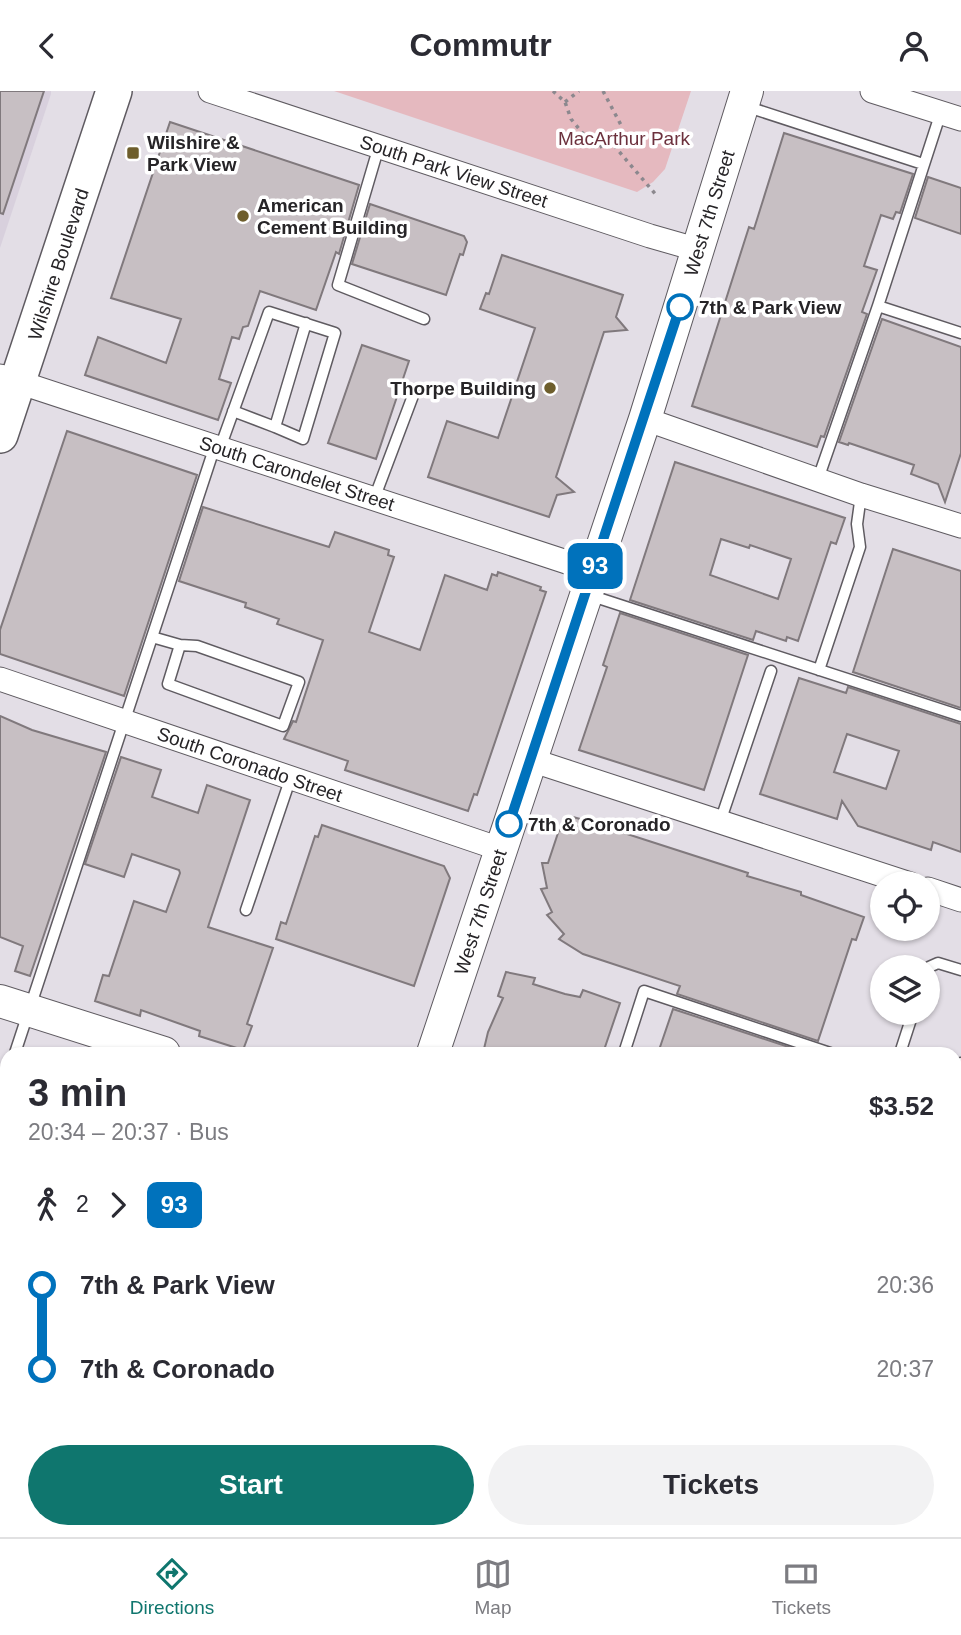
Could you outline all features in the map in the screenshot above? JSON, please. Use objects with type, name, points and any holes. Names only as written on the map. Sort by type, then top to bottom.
[{"type":"main road","name":"Wilshire Boulevard","points":[[0,435],[9,379],[114,91]]},
{"type":"street","name":"South Park View Street","points":[[210,91],[699,250]]},
{"type":"street","points":[[872,91],[951,116]]},
{"type":"street","name":"West 7th Street","points":[[435,1047],[645,418],[745,98]]},
{"type":"street","name":"South Carondelet Street","points":[[9,379],[374,499],[590,583]]},
{"type":"street","points":[[645,418],[861,495],[961,526]]},
{"type":"street","name":"South Coronado Street","points":[[0,679],[500,849]]},
{"type":"street","points":[[531,760],[870,871]]},
{"type":"street","points":[[940,893],[961,900]]},
{"type":"street","points":[[14,1005],[128,1047]]},
{"type":"lane","points":[[745,98],[923,164]]},
{"type":"lane","points":[[818,479],[878,306],[923,164],[951,116]]},
{"type":"lane","points":[[379,146],[338,285],[424,319]]},
{"type":"lane","points":[[878,306],[961,333]]},
{"type":"lane","points":[[15,1047],[14,1005],[123,720],[218,447],[269,312],[335,333],[303,439],[233,411]]},
{"type":"lane","points":[[275,427],[306,323]]},
{"type":"lane","points":[[374,499],[414,393]]},
{"type":"lane","points":[[819,670],[860,547],[857,524],[861,495]]},
{"type":"lane","points":[[590,583],[819,670],[961,716]]},
{"type":"lane","points":[[152,637],[180,645],[197,646],[299,682],[283,726],[168,684],[180,645]]},
{"type":"lane","points":[[720,822],[771,671]]},
{"type":"lane","points":[[246,910],[291,778]]},
{"type":"lane","points":[[940,964],[961,970]]},
{"type":"lane","points":[[626,1047],[644,991],[812,1047]]},
{"type":"lane","points":[[902,1047],[909,1025]]},
{"type":"path","points":[[553,91],[565,102],[571,119],[594,147],[598,148],[611,142],[621,125],[603,91]]},
{"type":"path","points":[[565,102],[579,91]]},
{"type":"path","points":[[611,142],[657,196]]},
{"type":"shaded area","points":[[0,91],[51,91],[51,94],[0,248]]},
{"type":"green space","name":"MacArthur Park","points":[[334,91],[691,91],[665,169],[653,182],[637,192]]},
{"type":"building","points":[[0,91],[44,91],[3,214],[0,213]]},
{"type":"building","name":"American Cement Building","points":[[170,122],[359,185],[339,254],[336,252],[316,310],[260,291],[248,326],[243,327],[239,339],[232,337],[219,379],[231,383],[218,420],[85,375],[98,337],[166,363],[181,319],[111,298]]},
{"type":"building","points":[[784,133],[913,174],[900,213],[896,212],[893,219],[881,215],[864,266],[877,270],[862,312],[867,314],[824,437],[821,436],[817,447],[692,406],[749,227],[754,229]]},
{"type":"building","points":[[928,177],[961,188],[961,234],[915,218]]},
{"type":"building","points":[[370,204],[464,236],[467,242],[446,295],[352,264]]},
{"type":"building","name":"Thorpe Building","points":[[502,255],[623,295],[616,317],[627,330],[604,332],[556,477],[574,492],[557,495],[549,517],[428,477],[447,421],[498,438],[535,328],[480,309],[486,293],[489,294]]},
{"type":"building","points":[[882,319],[961,347],[961,453],[945,502],[938,484],[911,474],[914,465],[839,442]]},
{"type":"building","points":[[362,345],[409,361],[376,459],[328,443]]},
{"type":"building","points":[[67,431],[197,475],[124,696],[0,654],[0,630]]},
{"type":"building","points":[[675,462],[845,518],[836,544],[831,542],[798,641],[787,637],[786,641],[756,631],[753,640],[630,600]],"holes":[[[721,539],[749,548],[750,545],[791,559],[778,599],[710,575]]]},
{"type":"building","points":[[203,507],[329,547],[335,532],[389,550],[388,555],[394,557],[369,632],[420,650],[445,575],[487,590],[492,574],[497,576],[498,572],[541,587],[540,590],[546,592],[477,795],[474,794],[468,811],[345,770],[348,761],[284,739],[293,721],[296,722],[323,640],[277,624],[279,619],[245,607],[246,603],[179,581]]},
{"type":"building","points":[[893,549],[961,571],[961,708],[853,672]]},
{"type":"building","points":[[620,613],[748,655],[704,790],[579,750],[607,667],[603,665]]},
{"type":"building","points":[[799,678],[846,693],[848,687],[961,724],[961,852],[933,842],[931,850],[858,826],[842,801],[837,819],[760,794]],"holes":[[[847,734],[899,751],[886,789],[834,772]]]},
{"type":"building","points":[[0,716],[32,730],[106,752],[30,976],[15,971],[23,946],[0,937]]},
{"type":"building","points":[[121,757],[161,770],[152,797],[198,813],[207,785],[250,800],[208,927],[273,948],[247,1024],[252,1026],[244,1047],[234,1047],[199,1036],[200,1031],[141,1010],[140,1016],[95,1001],[103,975],[109,976],[134,901],[166,912],[180,873],[179,870],[132,854],[124,877],[85,864]]},
{"type":"building","points":[[573,817],[624,831],[748,873],[747,876],[801,892],[801,895],[864,917],[856,940],[852,939],[818,1041],[677,994],[680,986],[583,954],[559,939],[564,934],[547,915],[552,912],[541,889],[547,888],[542,863],[548,863],[559,830],[568,833]]},
{"type":"building","points":[[322,825],[444,866],[450,878],[414,986],[276,939],[281,922],[286,924],[315,836],[318,837]]},
{"type":"building","points":[[506,972],[535,978],[533,984],[565,994],[580,997],[583,990],[620,1003],[605,1047],[484,1047],[503,998],[498,996]]},
{"type":"building","points":[[673,1009],[789,1047],[660,1047]]},
{"type":"bus line","name":"93","points":[[509,824],[680,307]]},
{"type":"place","name":"Wilshire & Park View","points":[[133,153]]},
{"type":"place","name":"American Cement Building","points":[[243,216]]},
{"type":"place","name":"7th & Park View","points":[[680,307]]},
{"type":"place","name":"Thorpe Building","points":[[550,388]]},
{"type":"place","name":"7th & Coronado","points":[[509,824]]}]
